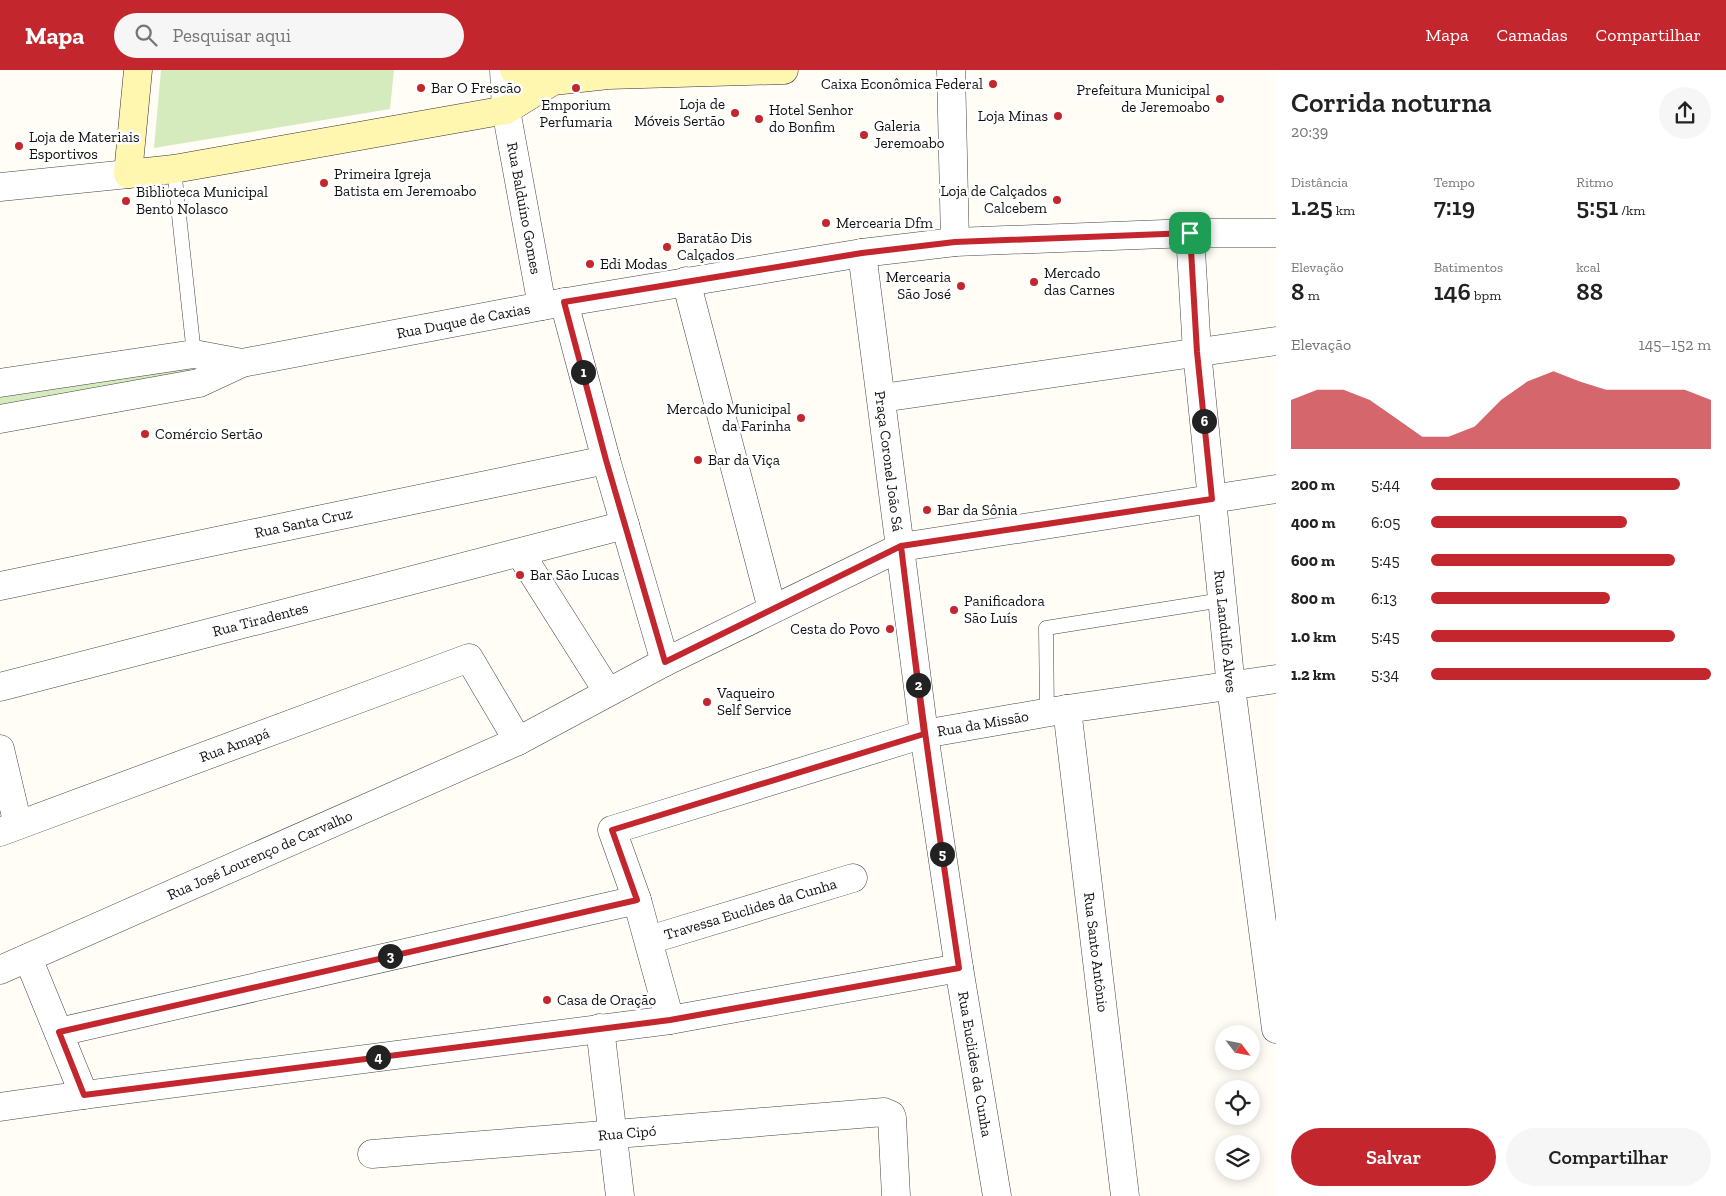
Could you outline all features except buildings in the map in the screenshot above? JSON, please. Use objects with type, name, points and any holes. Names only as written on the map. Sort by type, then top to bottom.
[{"type":"street","points":[[128,174],[138,70]]},
{"type":"street","name":"Rua Balduíno Gomes","points":[[504,70],[506,110],[553,304],[606,460],[665,662]]},
{"type":"street","points":[[514,70],[553,81],[608,75],[784,70]]},
{"type":"street","points":[[951,70],[955,242]]},
{"type":"street","points":[[0,187],[174,170],[506,110],[553,81]]},
{"type":"street","points":[[772,609],[686,281],[862,253],[955,242],[1190,233],[1276,233]]},
{"type":"street","name":"Rua Landulfo Alves","points":[[1190,233],[1197,352],[1231,687],[1276,1029]]},
{"type":"street","name":"Praça Coronel João Sá","points":[[665,662],[901,546],[862,253]]},
{"type":"street","name":"Rua Duque de Caxias","points":[[0,419],[199,384],[242,363],[553,304],[686,281]]},
{"type":"street","points":[[882,398],[1276,341]]},
{"type":"street","name":"Rua Duque de Caxias","points":[[0,383],[194,354],[242,363]]},
{"type":"street","name":"Rua Santa Cruz","points":[[0,586],[606,460]]},
{"type":"street","points":[[901,546],[1276,489]]},
{"type":"street","name":"Rua Tiradentes","points":[[0,687],[625,525]]},
{"type":"street","name":"Rua Euclides da Cunha","points":[[901,546],[924,734],[959,968],[997,1196]]},
{"type":"street","points":[[520,552],[608,692]]},
{"type":"street","name":"Rua Amapá","points":[[9,828],[468,658],[518,741]]},
{"type":"street","name":"Rua José Lourenço de Carvalho","points":[[0,970],[518,741],[665,662]]},
{"type":"street","name":"Rua da Missão","points":[[637,900],[612,830],[924,734],[1057,711],[1276,679]]},
{"type":"street","name":"Rua Santo Antônio","points":[[1057,711],[1125,1196]]},
{"type":"street","points":[[0,749],[9,828]]},
{"type":"street","name":"Travessa Euclides da Cunha","points":[[649,940],[852,878]]},
{"type":"street","points":[[59,1032],[637,900],[670,1020]]},
{"type":"street","points":[[28,958],[84,1095]]},
{"type":"street","points":[[0,1107],[670,1020],[959,968]]},
{"type":"street","points":[[600,1028],[620,1196]]},
{"type":"street","name":"Rua Cipó","points":[[372,1154],[884,1112],[892,1118],[896,1196]]},
{"type":"lane","points":[[174,170],[194,354]]},
{"type":"lane","points":[[1057,711],[1046,628],[1222,600]]},
{"type":"green space","points":[[161,70],[394,70],[390,109],[154,148]]},
{"type":"green space","points":[[190,363],[192,376],[0,407],[0,394]]},
{"type":"place","name":"Caixa Econômica Federal","points":[[993,84]]},
{"type":"place","name":"Bar O Frescão","points":[[421,88]]},
{"type":"place","name":"Emporium Perfumaria","points":[[576,88]]},
{"type":"place","name":"Prefeitura Municipal de Jeremoabo","points":[[1220,99]]},
{"type":"place","name":"Loja de Móveis Sertão","points":[[735,113]]},
{"type":"place","name":"Loja Minas","points":[[1058,116]]},
{"type":"place","name":"Hotel Senhor do Bonfim","points":[[759,119]]},
{"type":"place","name":"Galeria Jeremoabo","points":[[864,135]]},
{"type":"place","name":"Loja de Materiais Esportivos","points":[[19,146]]},
{"type":"place","name":"Primeira Igreja Batista em Jeremoabo","points":[[324,183]]},
{"type":"place","name":"Loja de Calçados Calcebem","points":[[1057,200]]},
{"type":"place","name":"Biblioteca Municipal Bento Nolasco","points":[[126,201]]},
{"type":"place","name":"Mercearia Dfm","points":[[826,223]]},
{"type":"place","name":"Baratão Dis Calçados","points":[[667,247]]},
{"type":"place","name":"Edi Modas","points":[[590,264]]},
{"type":"place","name":"Mercado das Carnes","points":[[1034,282]]},
{"type":"place","name":"Mercearia São José","points":[[961,286]]},
{"type":"place","name":"Mercado Municipal da Farinha","points":[[801,418]]},
{"type":"place","name":"Comércio Sertão","points":[[145,434]]},
{"type":"place","name":"Bar da Viça","points":[[698,460]]},
{"type":"place","name":"Bar da Sônia","points":[[927,510]]},
{"type":"place","name":"Bar São Lucas","points":[[520,575]]},
{"type":"place","name":"Panificadora São Luís","points":[[954,610]]},
{"type":"place","name":"Cesta do Povo","points":[[890,629]]},
{"type":"place","name":"Vaqueiro Self Service","points":[[707,702]]},
{"type":"place","name":"Casa de Oração","points":[[547,1000]]},
{"type":"route","points":[[1190,233],[955,242],[862,253],[564,302],[606,460],[665,662],[901,546],[924,734],[612,830],[637,900],[59,1032],[84,1095],[670,1020],[959,968],[924,734],[908,609],[901,546],[1212,499],[1197,352],[1190,233]]}]
